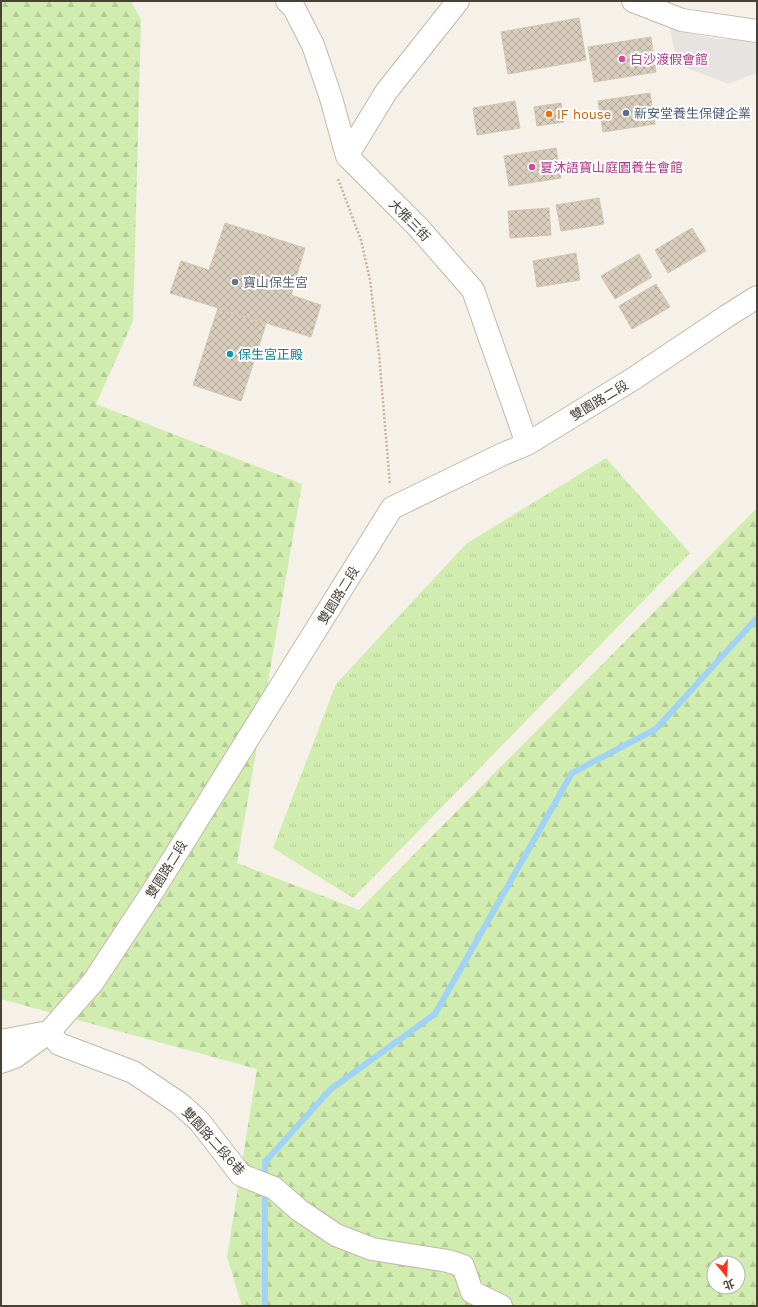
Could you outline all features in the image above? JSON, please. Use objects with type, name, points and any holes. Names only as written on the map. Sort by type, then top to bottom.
[{"type":"street","name":"大雅三街","points":[[287,1],[294,8],[313,45],[331,98],[347,156],[418,227],[473,290],[527,444]]},
{"type":"street","points":[[347,156],[386,92],[458,1]]},
{"type":"street","points":[[633,1],[682,20],[757,31]]},
{"type":"street","name":"雙園路二段","points":[[1,1075],[8,1060],[48,1032],[98,975],[392,508],[503,454],[527,444],[633,379],[726,316],[757,297]]},
{"type":"street","points":[[1,1041],[48,1032]]},
{"type":"street","name":"雙園路二段6巷","points":[[48,1032],[59,1044],[133,1072],[179,1102],[199,1121],[241,1175],[274,1188],[299,1210],[336,1235],[372,1249],[448,1261],[462,1266],[472,1292],[501,1306]]},
{"type":"path","points":[[338,179],[360,240],[370,280],[379,354],[392,508]]},
{"type":"green space","points":[[1,1],[131,1],[141,20],[133,321],[96,404],[302,484],[237,863],[359,910],[757,508],[757,1306],[242,1306],[227,1257],[257,1069],[1,999]]},
{"type":"green space","points":[[606,458],[690,553],[353,898],[273,848],[336,684],[466,544]]},
{"type":"shaded area","points":[[670,29],[717,39],[757,39],[757,73],[728,84],[677,64]]},
{"type":"building","points":[[579,18],[586,60],[508,74],[501,32]]},
{"type":"building","name":"白沙渡假會館","points":[[651,37],[656,72],[594,82],[588,47]]},
{"type":"building","name":"新安堂養生保健企業","points":[[650,93],[655,124],[603,132],[598,101]]},
{"type":"building","points":[[515,101],[520,128],[477,135],[473,108]]},
{"type":"building","name":"IF house","points":[[561,103],[564,122],[537,126],[534,107]]},
{"type":"building","name":"夏沐語寶山庭園養生會館","points":[[556,148],[561,178],[509,186],[504,156]]},
{"type":"building","points":[[599,198],[604,224],[561,231],[556,205]]},
{"type":"building","name":"夏沐語寶山庭園養生會館","points":[[549,208],[551,235],[510,238],[508,211]]},
{"type":"building","name":"寶山保生宮","points":[[225,223],[305,248],[291,295],[321,305],[311,337],[170,293],[181,261],[209,270]]},
{"type":"building","points":[[692,228],[706,251],[668,273],[655,250]]},
{"type":"building","points":[[576,253],[580,280],[537,287],[533,261]]},
{"type":"building","points":[[639,254],[652,277],[615,299],[601,276]]},
{"type":"building","points":[[656,284],[670,307],[632,329],[619,306]]},
{"type":"building","name":"保生宮正殿","points":[[218,308],[266,324],[241,401],[193,385]]},
{"type":"waterway","points":[[265,1180],[265,1162],[331,1089],[435,1014],[572,773],[656,729],[757,618]]},
{"type":"waterway","points":[[265,1190],[265,1306]]},
{"type":"place","name":"白沙渡假會館","points":[[622,59]]},
{"type":"place","name":"新安堂養生保健企業","points":[[626,113]]},
{"type":"place","name":"IF house","points":[[549,114]]},
{"type":"place","name":"夏沐語寶山庭園養生會館","points":[[532,167]]},
{"type":"place","name":"寶山保生宮","points":[[235,282]]},
{"type":"place","name":"保生宮正殿","points":[[230,354]]}]
